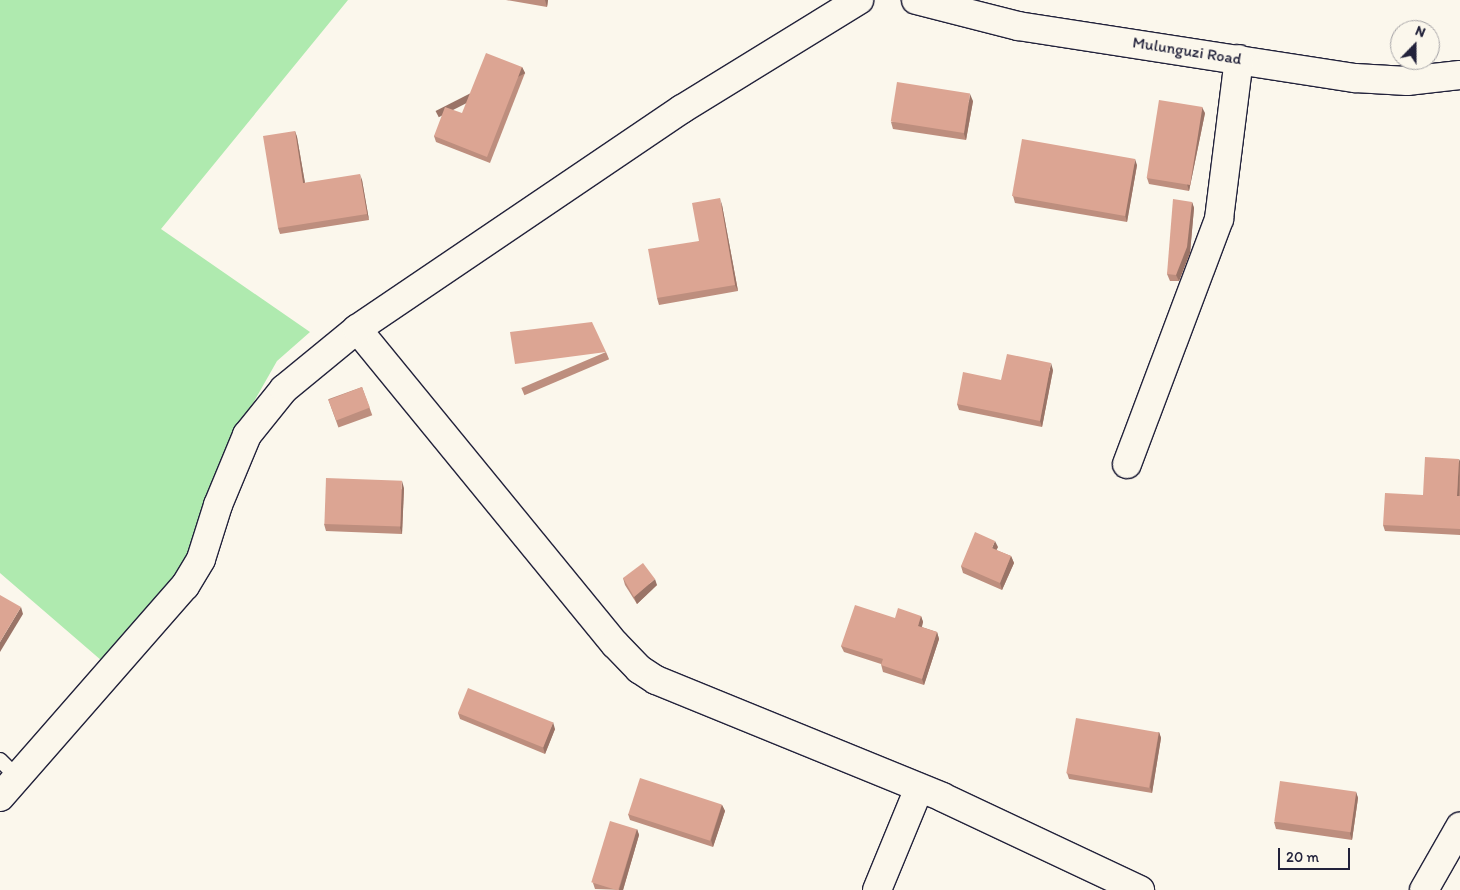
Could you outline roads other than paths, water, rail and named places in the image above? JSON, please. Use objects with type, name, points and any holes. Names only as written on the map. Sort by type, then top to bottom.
[{"type":"street","points":[[6,778],[185,586],[201,559],[238,453],[256,421],[294,379],[357,329],[682,109],[859,0]]},
{"type":"street","name":"Mulunguzi Road","points":[[916,0],[1018,26],[1355,78],[1407,81],[1460,75]]},
{"type":"street","points":[[1127,464],[1219,219],[1239,59]]},
{"type":"street","points":[[357,329],[615,644],[639,669],[656,680],[919,788],[1140,890]]},
{"type":"street","points":[[877,890],[919,788]]},
{"type":"street","points":[[1424,890],[1460,826]]}]
